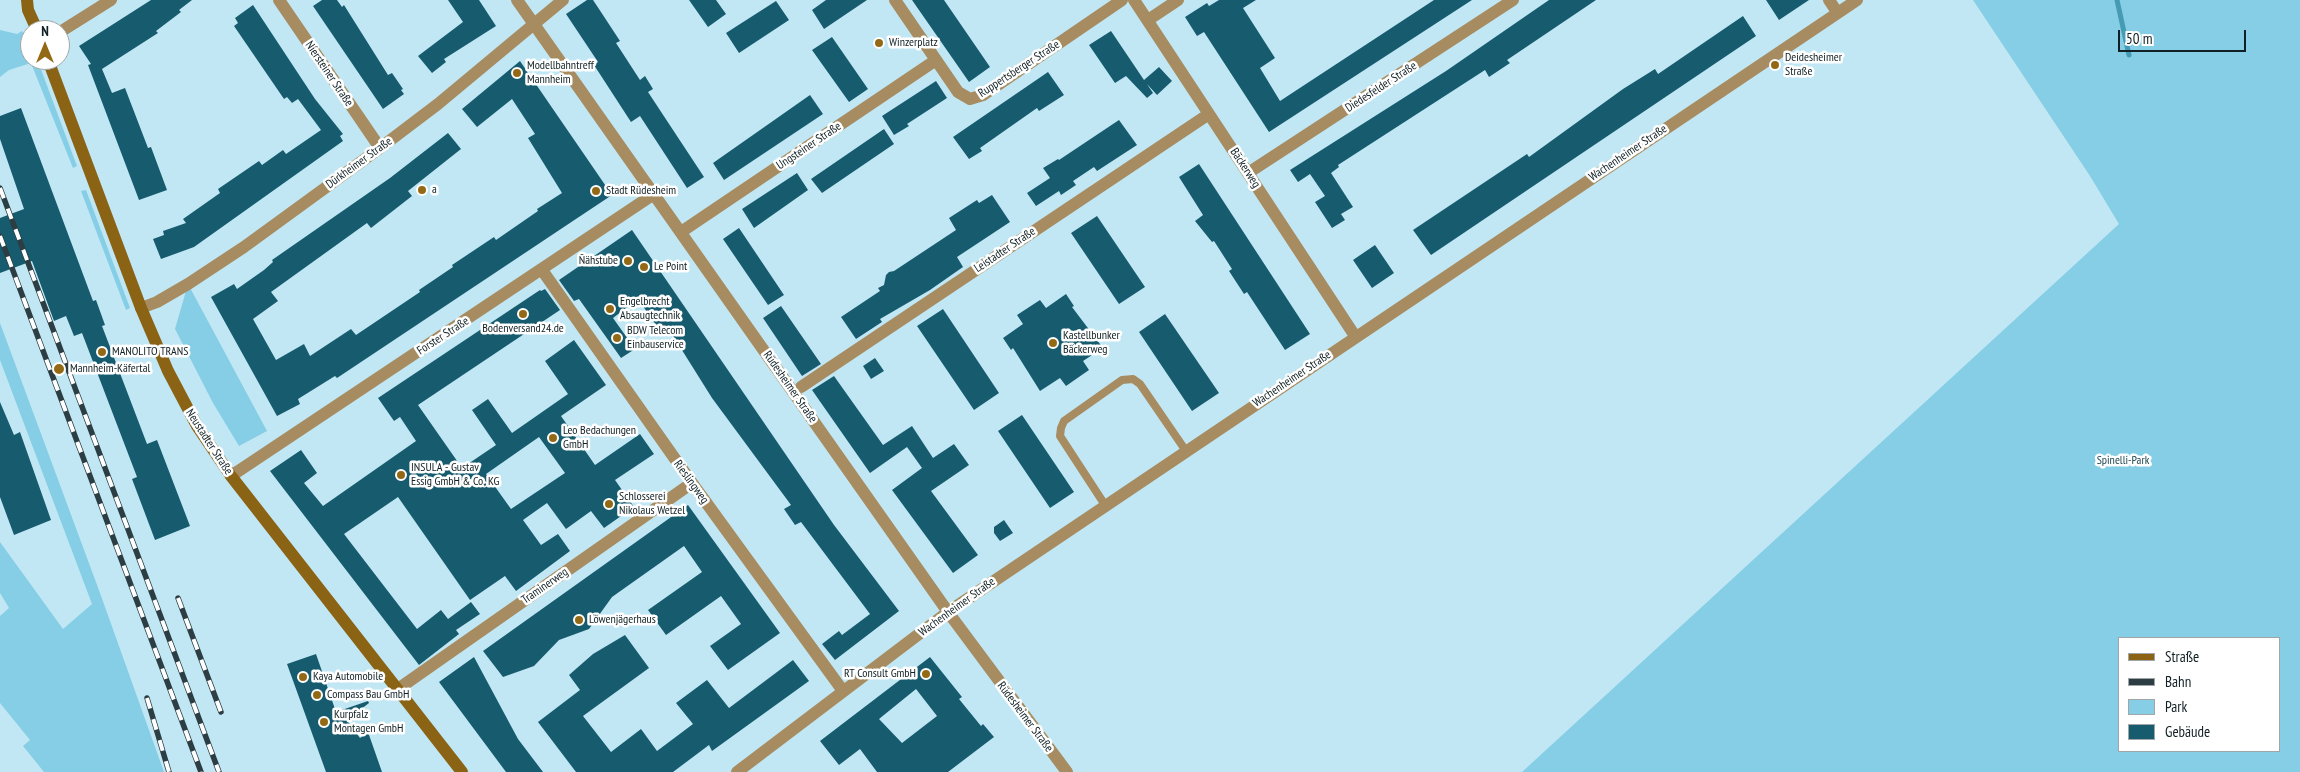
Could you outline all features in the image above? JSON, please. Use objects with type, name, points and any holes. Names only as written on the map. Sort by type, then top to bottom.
[{"type":"main road","points":[[25,3],[33,20]]},
{"type":"main road","name":"Neustadter Straße","points":[[52,70],[141,308],[168,370],[196,426],[231,476],[462,772]]},
{"type":"street","points":[[70,26],[112,0]]},
{"type":"street","name":"Niersteiner Straße","points":[[278,0],[380,148]]},
{"type":"street","name":"Rüdesheimer Straße","points":[[518,0],[996,680],[1067,772]]},
{"type":"street","name":"Dürkheimer Straße","points":[[141,308],[157,302],[188,284],[244,247],[380,148],[438,104],[563,0]]},
{"type":"street","name":"Ruppertsberger Straße","points":[[895,0],[958,92],[970,99],[983,96],[1122,0]]},
{"type":"street","name":"Bäckerweg","points":[[1134,0],[1355,336]]},
{"type":"street","points":[[1148,20],[1178,0]]},
{"type":"street","name":"Diedesfelder Straße","points":[[1248,173],[1513,0]]},
{"type":"street","points":[[1829,0],[1837,12]]},
{"type":"street","name":"Wachenheimer Straße","points":[[737,772],[948,612],[1355,336],[1857,0]]},
{"type":"street","name":"Ungsteiner Straße","points":[[680,232],[936,60]]},
{"type":"street","name":"Leistadter Straße","points":[[801,387],[1209,114]]},
{"type":"street","name":"Forster Straße","points":[[231,476],[654,194]]},
{"type":"street","name":"Rieslingweg","points":[[542,270],[692,483],[843,691]]},
{"type":"street","name":"Traminerweg","points":[[398,689],[692,483]]},
{"type":"lane","points":[[1105,505],[1060,436],[1060,428],[1064,421],[1122,380],[1133,378],[1140,384],[1186,451]]},
{"type":"green space","name":"Spinelli-Park","points":[[1973,0],[2300,0],[2300,772],[1522,772],[2119,224],[2090,176]]},
{"type":"green space","points":[[0,30],[17,34],[20,32],[20,66],[9,70],[0,77]]},
{"type":"green space","points":[[34,70],[41,70],[77,166],[73,168]]},
{"type":"green space","points":[[86,190],[130,308],[126,310],[81,191]]},
{"type":"green space","points":[[188,284],[267,431],[239,446],[213,403],[175,329]]},
{"type":"green space","points":[[0,323],[164,772],[44,772],[23,746],[30,740],[0,703],[0,616],[9,608],[0,593],[0,542],[63,629],[92,604],[0,360]]},
{"type":"building","points":[[151,0],[192,0],[179,10],[181,12],[156,31],[158,33],[102,69],[112,93],[125,88],[148,148],[151,147],[167,190],[139,200],[88,65],[91,64],[79,46]]},
{"type":"building","points":[[322,0],[337,0],[342,7],[344,5],[388,75],[392,73],[403,89],[401,90],[404,94],[383,109],[313,6]]},
{"type":"building","points":[[448,0],[479,0],[496,26],[444,59],[446,62],[432,73],[418,56],[463,22]]},
{"type":"building","points":[[587,0],[593,0],[599,9],[620,41],[616,43],[640,80],[645,76],[653,89],[648,92],[704,177],[687,188],[640,116],[631,122],[594,65],[598,62],[566,14]]},
{"type":"building","points":[[689,0],[716,0],[726,14],[708,27]]},
{"type":"building","points":[[826,0],[867,0],[824,29],[812,10]]},
{"type":"building","points":[[912,0],[944,0],[990,67],[969,82]]},
{"type":"building","points":[[1219,0],[1256,0],[1243,8],[1275,58],[1260,68],[1280,101],[1434,0],[1472,0],[1269,132],[1204,32],[1197,36],[1185,17],[1207,3],[1209,6]]},
{"type":"building","points":[[1549,0],[1596,0],[1507,60],[1510,63],[1489,77],[1485,70],[1338,165],[1339,167],[1331,173],[1353,207],[1341,214],[1345,220],[1332,228],[1315,202],[1325,196],[1310,174],[1298,182],[1290,170],[1446,71]]},
{"type":"building","points":[[1766,0],[1809,0],[1779,20]]},
{"type":"building","points":[[776,1],[789,20],[739,53],[726,33]]},
{"type":"building","points":[[253,5],[315,99],[343,134],[340,136],[343,141],[194,247],[161,259],[153,239],[164,235],[163,231],[186,223],[183,219],[220,193],[218,189],[259,161],[262,165],[283,150],[286,154],[321,130],[298,99],[292,103],[287,97],[284,99],[234,26],[238,23],[235,18]]},
{"type":"building","points":[[1743,16],[1756,36],[1431,255],[1413,230],[1527,154],[1529,157],[1623,89],[1655,69],[1658,74]]},
{"type":"building","points":[[1111,31],[1144,80],[1159,67],[1172,81],[1157,95],[1147,84],[1153,93],[1147,98],[1126,76],[1115,83],[1089,45]]},
{"type":"building","points":[[832,37],[868,89],[849,102],[812,50]]},
{"type":"building","points":[[520,61],[612,195],[337,378],[335,376],[298,399],[300,404],[277,416],[211,297],[234,284],[237,289],[264,270],[273,262],[272,260],[390,178],[448,133],[461,149],[408,191],[412,196],[371,228],[367,223],[271,292],[278,301],[253,319],[276,360],[304,344],[310,356],[351,329],[356,335],[420,292],[419,290],[453,267],[452,265],[494,237],[496,240],[562,193],[528,138],[535,134],[512,99],[477,127],[462,109]]},
{"type":"building","points":[[1048,72],[1064,95],[1039,111],[1037,108],[980,148],[982,151],[969,159],[953,137]]},
{"type":"building","points":[[936,81],[947,98],[907,124],[909,126],[894,135],[882,116]]},
{"type":"building","points":[[810,95],[823,114],[724,180],[713,163]]},
{"type":"building","points":[[21,108],[93,301],[96,300],[105,325],[102,326],[147,444],[157,440],[190,526],[155,540],[132,479],[137,477],[82,333],[74,336],[66,316],[54,321],[32,261],[0,273],[0,218],[24,209],[0,139],[0,116]]},
{"type":"building","points":[[1119,120],[1137,145],[1097,171],[1094,167],[1073,181],[1076,185],[1061,195],[1059,191],[1036,206],[1027,193],[1050,178],[1043,168],[1059,160]]},
{"type":"building","points":[[884,129],[894,144],[822,193],[811,179]]},
{"type":"building","points":[[1199,164],[1310,334],[1285,350],[1247,292],[1244,294],[1229,271],[1232,269],[1214,241],[1212,242],[1195,221],[1203,215],[1179,177]]},
{"type":"building","points":[[797,173],[808,190],[754,228],[742,209]]},
{"type":"building","points":[[992,195],[1010,222],[957,257],[963,267],[930,290],[880,319],[882,322],[856,339],[841,317],[880,291],[878,288],[884,285],[886,275],[889,272],[894,271],[956,230],[949,218],[977,200],[979,203]]},
{"type":"building","points":[[1097,216],[1145,287],[1119,304],[1071,233]]},
{"type":"building","points":[[739,228],[784,295],[768,305],[723,239]]},
{"type":"building","points":[[632,230],[834,525],[899,611],[835,660],[822,644],[839,631],[842,635],[870,614],[801,522],[795,525],[784,509],[791,505],[712,398],[670,331],[663,335],[638,299],[613,318],[635,349],[621,358],[579,299],[574,301],[559,280]]},
{"type":"building","points":[[1375,245],[1394,273],[1372,288],[1353,260]]},
{"type":"building","points":[[545,289],[560,310],[418,405],[462,468],[496,445],[472,410],[488,399],[512,433],[568,394],[545,361],[574,340],[606,385],[561,416],[595,465],[640,434],[654,454],[615,480],[634,507],[604,528],[591,511],[566,529],[547,503],[523,520],[541,545],[558,534],[570,551],[516,591],[505,576],[470,600],[398,497],[344,534],[417,629],[441,610],[448,619],[471,602],[480,614],[456,630],[459,634],[419,665],[270,471],[301,450],[317,473],[304,483],[323,506],[416,441],[400,417],[394,421],[378,398]],"holes":[[[539,437],[565,473],[511,509],[486,474]]]},
{"type":"building","name":"Kastellbunker Bäckerweg","points":[[1066,294],[1074,306],[1072,307],[1103,348],[1083,361],[1089,370],[1066,386],[1060,378],[1040,391],[1013,348],[1011,350],[1003,338],[1023,324],[1017,315],[1040,300],[1046,308]]},
{"type":"building","points":[[781,306],[821,364],[802,376],[763,318]]},
{"type":"building","points":[[943,309],[999,393],[974,410],[917,326]]},
{"type":"building","points":[[1165,314],[1219,393],[1192,411],[1139,332]]},
{"type":"building","points":[[875,358],[884,371],[871,379],[863,366]]},
{"type":"building","points":[[834,376],[883,445],[912,426],[933,458],[954,444],[969,465],[931,491],[978,555],[953,573],[892,490],[922,468],[907,447],[870,473],[812,390]]},
{"type":"building","points":[[0,402],[14,435],[20,432],[51,520],[14,535],[0,497]]},
{"type":"building","points":[[1022,415],[1074,492],[1050,508],[998,431]]},
{"type":"building","points":[[688,505],[780,633],[728,670],[710,646],[741,624],[721,596],[666,635],[648,610],[702,572],[684,546],[612,597],[589,629],[559,640],[534,666],[503,677],[483,651]]},
{"type":"building","points":[[1004,520],[1013,533],[1000,541],[994,533],[994,527]]},
{"type":"building","points":[[625,635],[649,668],[583,716],[611,752],[641,729],[657,751],[693,724],[676,703],[707,680],[729,708],[793,660],[809,681],[712,751],[709,745],[673,772],[576,772],[538,722],[580,690],[569,675],[593,654]]},
{"type":"building","points":[[316,654],[336,712],[368,701],[369,703],[347,720],[360,738],[368,732],[382,772],[326,772],[287,664]]},
{"type":"building","points":[[474,657],[518,739],[543,772],[506,772],[439,682]]},
{"type":"building","points":[[930,657],[962,697],[959,699],[981,726],[983,724],[994,737],[948,772],[877,772],[860,749],[839,765],[820,741]],"holes":[[[916,689],[937,716],[902,743],[879,719]]]},
{"type":"waterway","points":[[2117,0],[2129,55]]},
{"type":"railway","points":[[0,188],[219,772]]},
{"type":"railway","points":[[0,236],[201,772]]},
{"type":"railway","points":[[178,598],[221,712]]},
{"type":"railway","points":[[147,698],[169,772]]},
{"type":"place","name":"Winzerplatz","points":[[879,43]]},
{"type":"place","name":"Deidesheimer Straße","points":[[1775,65]]},
{"type":"place","name":"Modellbahntreff Mannheim","points":[[517,73]]},
{"type":"place","name":"a","points":[[422,190]]},
{"type":"place","name":"Stadt Rüdesheim","points":[[596,191]]},
{"type":"place","name":"Ñähstube","points":[[628,261]]},
{"type":"place","name":"Le Point","points":[[644,267]]},
{"type":"place","name":"Engelbrecht Absaugtechnik","points":[[610,309]]},
{"type":"place","name":"Bodenversand24.de","points":[[523,314]]},
{"type":"place","name":"BDW Telecom Einbauservice","points":[[617,338]]},
{"type":"place","name":"Kastellbunker Bäckerweg","points":[[1053,343]]},
{"type":"place","name":"MANOLITO TRANS","points":[[102,352]]},
{"type":"place","name":"Mannheim-Käfertal","points":[[59,369]]},
{"type":"place","name":"Leo Bedachungen GmbH","points":[[553,438]]},
{"type":"place","name":"INSULA - Gustav Essig GmbH & Co. KG","points":[[401,475]]},
{"type":"place","name":"Schlosserei Nikolaus Wetzel","points":[[609,504]]},
{"type":"place","name":"Löwenjägerhaus","points":[[579,620]]},
{"type":"place","name":"RT Consult GmbH","points":[[926,674]]},
{"type":"place","name":"Kaya Automobile","points":[[303,677]]},
{"type":"place","name":"Compass Bau GmbH","points":[[317,695]]},
{"type":"place","name":"Kurpfalz Montagen GmbH","points":[[324,722]]}]
